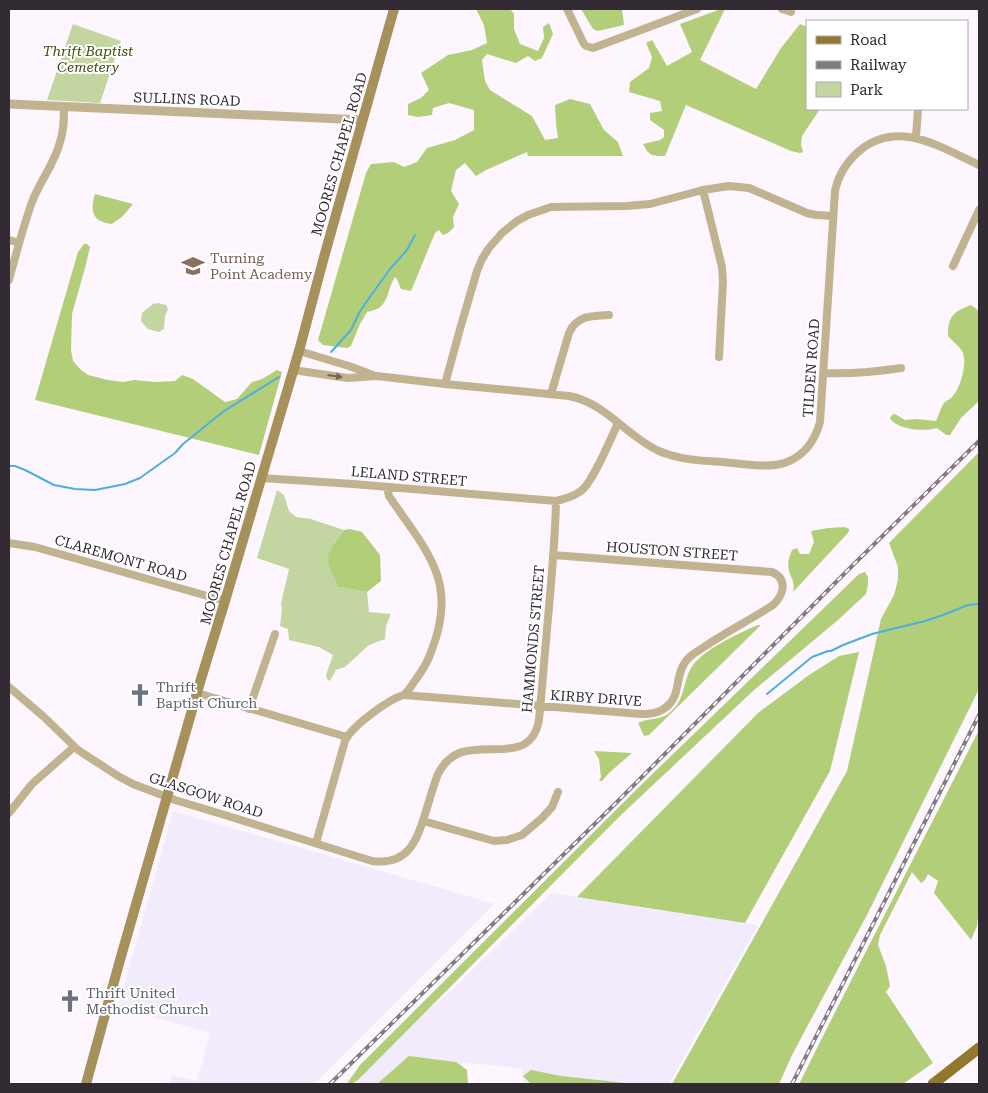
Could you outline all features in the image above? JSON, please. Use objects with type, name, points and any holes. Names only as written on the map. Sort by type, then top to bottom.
[{"type":"main road","name":"MOORES CHAPEL ROAD","points":[[86,1084],[120,960],[298,350],[394,9]]},
{"type":"main road","points":[[933,1084],[979,1048]]},
{"type":"street","points":[[567,9],[584,44],[589,48],[697,9]]},
{"type":"street","points":[[782,9],[791,12]]},
{"type":"street","name":"SULLINS ROAD","points":[[9,104],[363,120]]},
{"type":"street","points":[[9,280],[33,199],[60,143],[64,107]]},
{"type":"street","points":[[916,137],[918,110]]},
{"type":"street","name":"TILDEN ROAD","points":[[292,370],[348,378],[377,376],[569,396],[586,400],[645,443],[673,456],[746,464],[780,464],[800,455],[807,449],[817,433],[824,373],[836,184],[846,165],[852,157],[866,146],[878,140],[894,136],[916,137],[979,165]]},
{"type":"street","points":[[445,384],[482,259],[502,233],[528,215],[551,208],[641,205],[662,202],[703,190],[729,186],[749,188],[816,215],[833,216]]},
{"type":"street","points":[[703,190],[724,282],[719,357]]},
{"type":"street","points":[[953,266],[979,210]]},
{"type":"street","points":[[9,240],[19,243]]},
{"type":"street","points":[[551,394],[573,325],[582,319],[609,315]]},
{"type":"street","name":"TILDEN ROAD","points":[[298,350],[377,376]]},
{"type":"street","points":[[824,373],[882,371],[901,368]]},
{"type":"street","points":[[556,501],[575,495],[584,488],[594,473],[618,423]]},
{"type":"street","name":"LELAND STREET","points":[[261,478],[556,501]]},
{"type":"street","points":[[316,843],[347,737],[355,727],[386,704],[404,695],[424,668],[434,646],[441,615],[442,593],[433,562],[389,496],[387,487]]},
{"type":"street","name":"HAMMONDS STREET","points":[[395,859],[411,848],[418,836],[438,774],[450,757],[460,752],[521,746],[531,739],[537,727],[553,555],[556,501]]},
{"type":"street","name":"CLAREMONT ROAD","points":[[9,543],[35,547],[225,601]]},
{"type":"street","name":"HOUSTON STREET","points":[[553,555],[764,570],[776,574],[783,585]]},
{"type":"street","name":"KIRBY DRIVE","points":[[404,695],[652,714],[662,710],[674,699],[681,668],[689,658],[724,634],[773,605],[780,597],[783,585]]},
{"type":"street","points":[[249,709],[275,634]]},
{"type":"street","name":"GLASGOW ROAD","points":[[9,687],[74,746],[91,759],[133,784],[167,798],[372,861],[381,862],[395,859]]},
{"type":"street","points":[[197,696],[204,695],[347,737]]},
{"type":"street","points":[[9,812],[32,784],[74,746]]},
{"type":"street","points":[[423,821],[494,841],[507,840],[522,835],[542,818],[552,807],[558,792]]},
{"type":"shaded area","points":[[173,811],[494,904],[314,1084],[170,1084],[172,1075],[197,1081],[210,1033],[118,1007]]},
{"type":"shaded area","points":[[551,893],[758,925],[669,1084],[524,1084],[522,1069],[462,1062],[464,1084],[342,1084],[452,990]]},
{"type":"green space","points":[[476,9],[510,9],[514,14],[514,29],[520,44],[538,51],[544,38],[543,27],[549,23],[553,34],[542,58],[535,61],[528,56],[516,63],[487,54],[482,60],[485,81],[490,90],[532,116],[545,140],[558,138],[555,105],[570,99],[590,104],[604,130],[618,142],[623,156],[528,156],[527,152],[476,176],[465,163],[456,170],[451,191],[459,204],[453,217],[454,227],[443,235],[439,230],[435,233],[411,291],[401,289],[395,277],[387,298],[382,305],[367,312],[351,346],[347,348],[323,345],[318,340],[366,173],[371,164],[394,162],[404,167],[417,162],[427,148],[455,140],[474,130],[474,110],[449,103],[433,108],[432,115],[418,117],[408,115],[408,104],[421,98],[429,90],[421,73],[448,55],[472,50],[487,43],[484,25]]},
{"type":"green space","points":[[581,9],[622,9],[624,25],[598,31],[593,29]]},
{"type":"green space","points":[[725,9],[700,60],[756,89],[781,48],[800,24],[806,27],[806,110],[819,110],[802,136],[801,145],[803,152],[791,151],[686,105],[665,156],[649,153],[643,144],[660,140],[664,137],[664,130],[650,120],[650,113],[662,111],[660,101],[629,92],[630,82],[649,68],[652,57],[646,43],[652,40],[667,66],[692,52],[680,24]]},
{"type":"green space","name":"Thrift Baptist Cemetery","points":[[73,24],[121,41],[100,103],[47,100]]},
{"type":"green space","points":[[95,194],[133,204],[123,216],[112,224],[105,223],[94,215]]},
{"type":"green space","points":[[84,244],[90,247],[72,314],[71,350],[73,361],[88,375],[123,382],[134,380],[175,381],[182,375],[193,379],[225,402],[237,399],[252,382],[262,379],[277,370],[282,372],[259,455],[35,400],[78,252]]},
{"type":"green space","points":[[153,304],[166,305],[168,309],[165,316],[164,329],[159,332],[148,329],[141,321],[142,313]]},
{"type":"green space","points":[[971,305],[979,311],[979,401],[961,418],[950,435],[946,435],[937,428],[918,430],[893,422],[890,418],[895,414],[905,420],[936,421],[943,404],[956,392],[963,374],[964,356],[959,347],[948,336],[949,324],[956,313]]},
{"type":"green space","points":[[979,452],[979,689],[868,913],[792,1055],[779,1084],[672,1084],[847,771],[881,619],[894,595],[898,580],[898,567],[889,543]]},
{"type":"green space","points":[[277,490],[284,495],[289,511],[296,517],[311,519],[344,530],[335,542],[339,587],[367,592],[369,612],[391,614],[386,626],[385,639],[369,645],[345,667],[336,670],[330,681],[326,675],[333,655],[319,647],[289,640],[288,629],[280,626],[281,603],[289,569],[257,558]]},
{"type":"green space","points":[[845,527],[849,529],[847,534],[793,592],[793,583],[788,566],[792,550],[797,548],[800,554],[809,554],[814,542],[811,531]]},
{"type":"green space","points":[[350,529],[362,532],[380,555],[381,581],[367,592],[339,587],[329,565],[328,557],[332,547],[344,530]]},
{"type":"green space","points":[[865,572],[868,577],[866,594],[753,691],[620,816],[358,1080],[347,1084],[360,1065],[640,786],[859,574]]},
{"type":"green space","points":[[761,625],[649,735],[644,736],[638,723],[665,716],[673,709],[680,699],[690,670],[702,656],[720,643]]},
{"type":"green space","points":[[859,652],[830,771],[745,923],[577,897],[758,713],[809,675],[839,656]]},
{"type":"green space","points":[[979,730],[979,908],[977,926],[971,940],[934,893],[938,881],[928,874],[921,883],[912,872],[880,935],[878,945],[886,966],[890,986],[886,992],[933,1063],[903,1084],[799,1084],[866,951]]},
{"type":"green space","points":[[594,751],[632,753],[602,781],[599,781],[601,777],[599,759]]},
{"type":"green space","points":[[409,1056],[456,1062],[467,1070],[468,1084],[377,1084]]},
{"type":"green space","points":[[531,1070],[561,1076],[635,1084],[531,1084],[523,1076]]},
{"type":"waterway","points":[[331,352],[351,330],[367,301],[390,269],[407,250],[415,235]]},
{"type":"waterway","points":[[9,466],[25,470],[54,485],[75,489],[95,490],[125,484],[140,478],[175,453],[183,444],[224,411],[279,377]]},
{"type":"waterway","points":[[767,694],[812,657],[872,634],[925,621],[968,605],[979,604]]},
{"type":"railway","points":[[330,1084],[618,801],[979,441]]},
{"type":"railway","points":[[792,1084],[979,715]]},
{"type":"place","name":"Turning Point Academy","points":[[193,266]]},
{"type":"place","name":"Thrift Baptist Church","points":[[140,695]]},
{"type":"place","name":"Thrift United Methodist Church","points":[[70,1001]]}]
